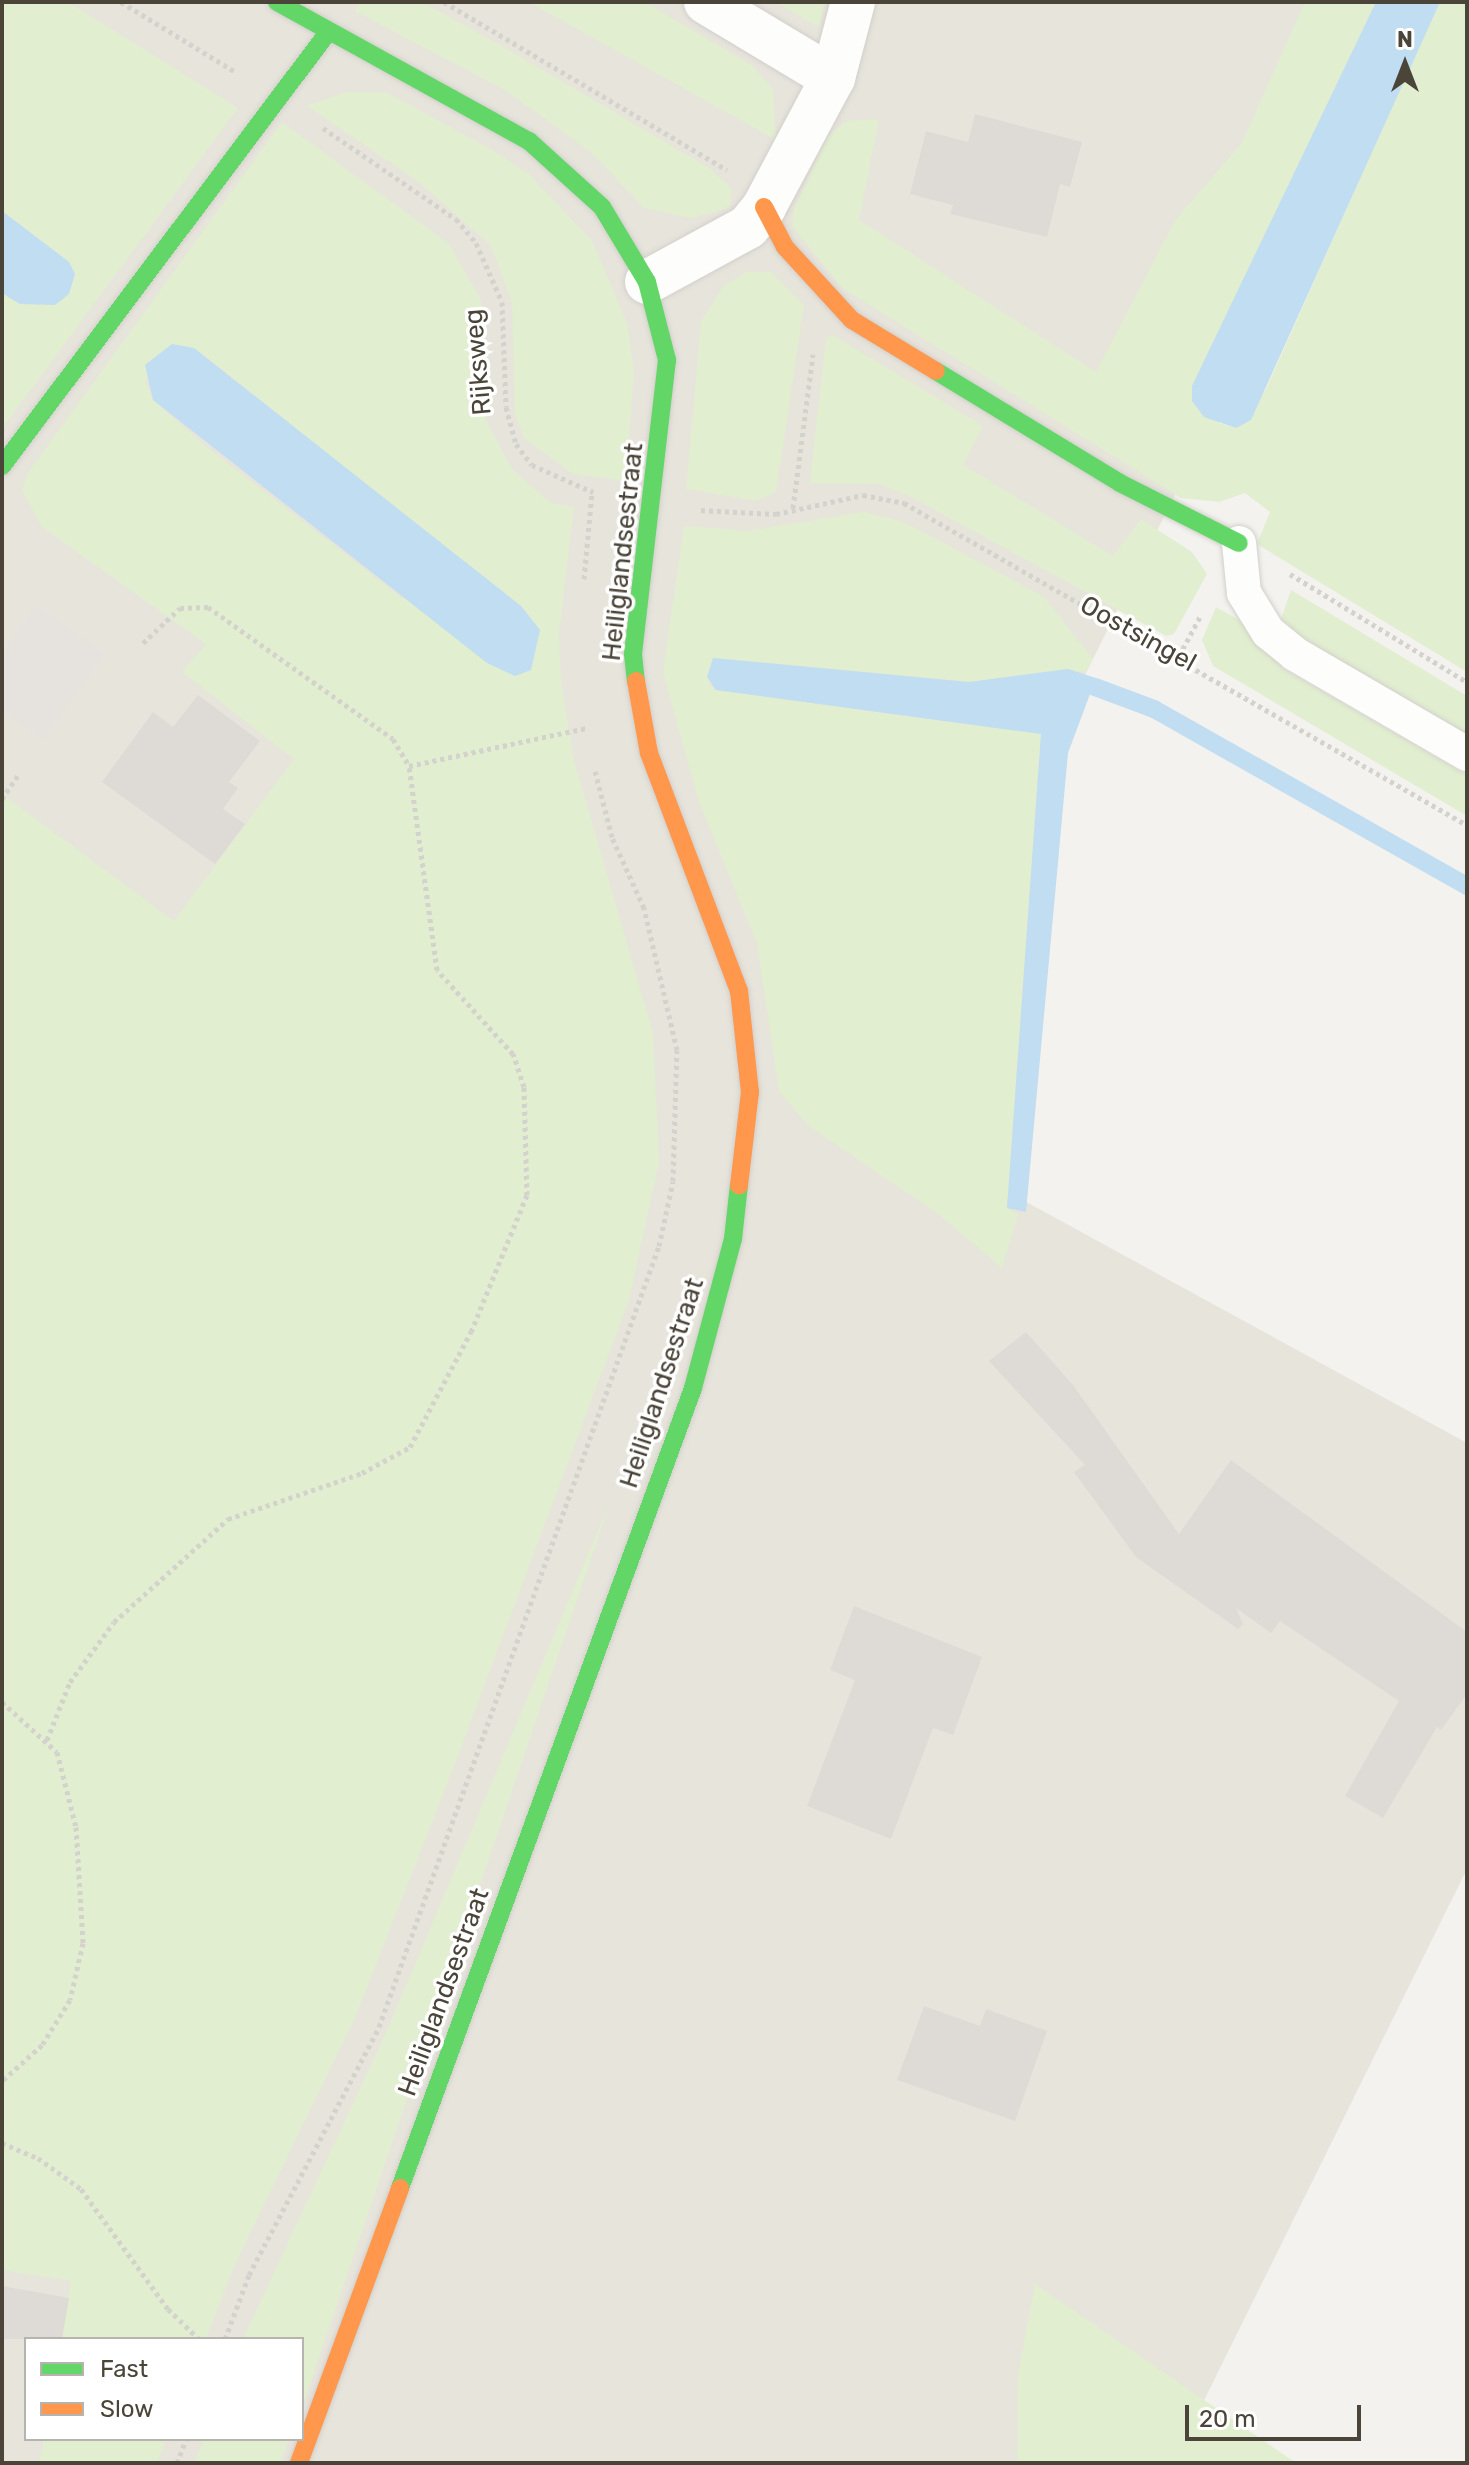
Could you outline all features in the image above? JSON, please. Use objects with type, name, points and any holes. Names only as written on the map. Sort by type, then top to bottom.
[{"type":"street","points":[[277,2],[529,141],[567,170],[602,207],[647,282],[748,227],[764,207],[833,78],[853,2]]},
{"type":"street","points":[[706,2],[833,78]]},
{"type":"street","points":[[2,466],[276,97],[329,31]]},
{"type":"street","points":[[764,207],[821,292],[864,328],[960,390],[1239,543]]},
{"type":"street","name":"Heiliglandsestraat","points":[[299,2463],[693,1388],[733,1239],[748,1150],[750,1092],[739,991],[649,753],[638,703],[633,654],[667,360],[647,282]]},
{"type":"lane","points":[[1239,543],[1244,593],[1268,632],[1295,654],[1467,754]]},
{"type":"path","name":"Rijksweg","points":[[121,2],[276,97],[456,219],[476,243],[502,302],[506,407],[516,444],[532,465],[592,492]]},
{"type":"path","points":[[444,2],[712,158],[747,184],[764,207]]},
{"type":"path","name":"Oostsingel","points":[[821,292],[793,508],[853,496],[904,503],[1467,825]]},
{"type":"path","name":"Heiliglandsestraat","points":[[584,586],[592,492]]},
{"type":"path","points":[[1239,543],[1467,682]]},
{"type":"path","points":[[47,1740],[70,1682],[114,1622],[228,1519],[362,1473],[410,1447],[471,1332],[527,1195],[524,1087],[513,1054],[437,970],[409,766],[393,739],[208,607],[180,608],[143,643]]},
{"type":"path","points":[[585,715],[589,742]]},
{"type":"path","points":[[409,766],[587,728]]},
{"type":"path","name":"Heiliglandsestraat","points":[[226,2337],[249,2275],[379,2027],[659,1246],[673,1181],[677,1050],[644,908],[612,837],[591,755]]},
{"type":"path","points":[[2,799],[19,774]]},
{"type":"path","points":[[2,1702],[57,1752],[76,1827],[83,1943],[70,2000],[42,2045],[2,2081]]},
{"type":"path","points":[[2,2143],[38,2158],[81,2189],[146,2270],[168,2309],[197,2337]]},
{"type":"path","points":[[177,2463],[185,2441]]},
{"type":"shaded area","points":[[2,2],[1421,2],[1067,711],[1021,1199],[1467,1443],[1467,1869],[1173,2463],[2,2463]]},
{"type":"shaded area","points":[[36,605],[105,654],[43,740],[2,711],[2,653]]},
{"type":"green space","points":[[2,2],[68,2],[238,108],[2,429],[2,293],[20,304],[75,274],[69,262],[2,211]]},
{"type":"green space","points":[[360,2],[422,2],[507,49],[709,168],[732,189],[729,208],[692,218],[644,208],[591,152],[505,90],[355,11]]},
{"type":"green space","points":[[529,2],[645,2],[751,65],[773,89],[776,140]]},
{"type":"green space","points":[[775,2],[825,2],[819,27]]},
{"type":"green space","points":[[1305,2],[1376,2],[1262,248],[1219,423],[1236,428],[1266,389],[1440,2],[1467,2],[1467,672],[1257,544],[1270,512],[1245,493],[1219,502],[1181,498],[842,288],[792,226],[794,208],[829,135],[847,121],[879,119],[859,220],[1096,372],[1176,219],[1242,143]]},
{"type":"green space","points":[[346,92],[388,93],[494,151],[530,175],[592,241],[627,323],[634,370],[626,481],[573,474],[524,438],[515,414],[512,303],[491,245],[416,180],[307,106]]},
{"type":"green space","points":[[282,122],[449,244],[481,300],[486,420],[512,469],[550,503],[574,507],[559,634],[561,682],[574,761],[653,1033],[659,1162],[629,1300],[446,1787],[354,2020],[235,2264],[207,2337],[61,2337],[71,2281],[2,2270],[2,794],[174,921],[294,759],[182,672],[206,644],[42,527],[22,490],[28,473]],"holes":[[[194,348],[521,606],[540,630],[402,598],[208,448],[153,400],[145,381]]]},
{"type":"green space","points":[[746,272],[771,272],[804,305],[776,492],[755,501],[686,489],[701,321],[724,286]]},
{"type":"green space","points":[[833,335],[983,426],[963,465],[1113,556],[1141,519],[1192,552],[1207,574],[1174,634],[1166,636],[913,498],[880,484],[810,483],[826,339]]},
{"type":"green space","points":[[863,512],[902,521],[1044,597],[1093,659],[1087,671],[969,682],[713,658],[709,685],[716,690],[1041,734],[1007,1208],[1018,1214],[1002,1268],[937,1213],[810,1127],[779,1091],[757,943],[699,802],[663,672],[684,526],[747,531]]},
{"type":"green space","points":[[1291,590],[1467,696],[1467,734],[1305,640],[1281,619]]},
{"type":"green space","points":[[1216,607],[1239,620],[1284,669],[1467,775],[1467,816],[1213,666],[1202,640]]},
{"type":"green space","points":[[611,1500],[304,2400],[304,2337],[244,2337],[386,2033]]},
{"type":"green space","points":[[1035,2284],[1296,2463],[1017,2463],[1018,2374]]},
{"type":"green space","points":[[44,2441],[165,2441],[157,2463],[39,2463]]},
{"type":"green space","points":[[203,2441],[288,2441],[280,2463],[194,2463]]},
{"type":"water","points":[[1376,2],[1440,2],[1251,420],[1236,428],[1204,417],[1192,401],[1192,386]]},
{"type":"water","points":[[2,211],[69,262],[75,274],[69,294],[55,305],[20,304],[2,293]]},
{"type":"water","points":[[172,344],[194,348],[521,606],[540,630],[531,670],[515,676],[487,663],[153,400],[145,365]]},
{"type":"water","points":[[713,658],[969,682],[1068,669],[1096,678],[1068,753],[1026,1212],[1007,1208],[1041,734],[716,690],[707,677]]},
{"type":"building","points":[[975,114],[1082,142],[1070,187],[1060,184],[1047,237],[950,214],[953,205],[910,194],[926,131],[968,142]]},
{"type":"building","points":[[198,695],[260,741],[229,782],[238,788],[223,809],[245,824],[215,864],[102,782],[153,712],[173,727]]},
{"type":"building","points":[[1026,1332],[1073,1385],[1179,1534],[1231,1460],[1467,1632],[1467,1694],[1441,1730],[1437,1727],[1383,1818],[1345,1796],[1399,1701],[1280,1621],[1271,1633],[1236,1608],[1243,1624],[1238,1629],[1136,1557],[1074,1472],[1085,1465],[989,1361]]},
{"type":"building","points":[[854,1606],[982,1657],[953,1735],[933,1728],[891,1839],[807,1806],[855,1680],[830,1670]]},
{"type":"building","points":[[924,2006],[980,2026],[986,2009],[1047,2031],[1015,2121],[897,2080]]},
{"type":"building","points":[[2,2286],[69,2298],[62,2337],[2,2339]]},
{"type":"waterway","points":[[1095,687],[1154,709],[1467,886]]},
{"type":"traffic: fast","points":[[277,2],[529,141],[602,207],[647,282],[667,360],[633,654],[636,681]]},
{"type":"traffic: fast","points":[[2,466],[329,31]]},
{"type":"traffic: fast","points":[[936,371],[1120,483],[1239,543]]},
{"type":"traffic: fast","points":[[400,2188],[693,1388],[733,1239],[739,1185]]},
{"type":"traffic: slow","points":[[764,207],[785,247],[852,320],[936,371]]},
{"type":"traffic: slow","points":[[636,681],[649,753],[739,991],[750,1092],[739,1185]]},
{"type":"traffic: slow","points":[[299,2463],[400,2188]]}]
